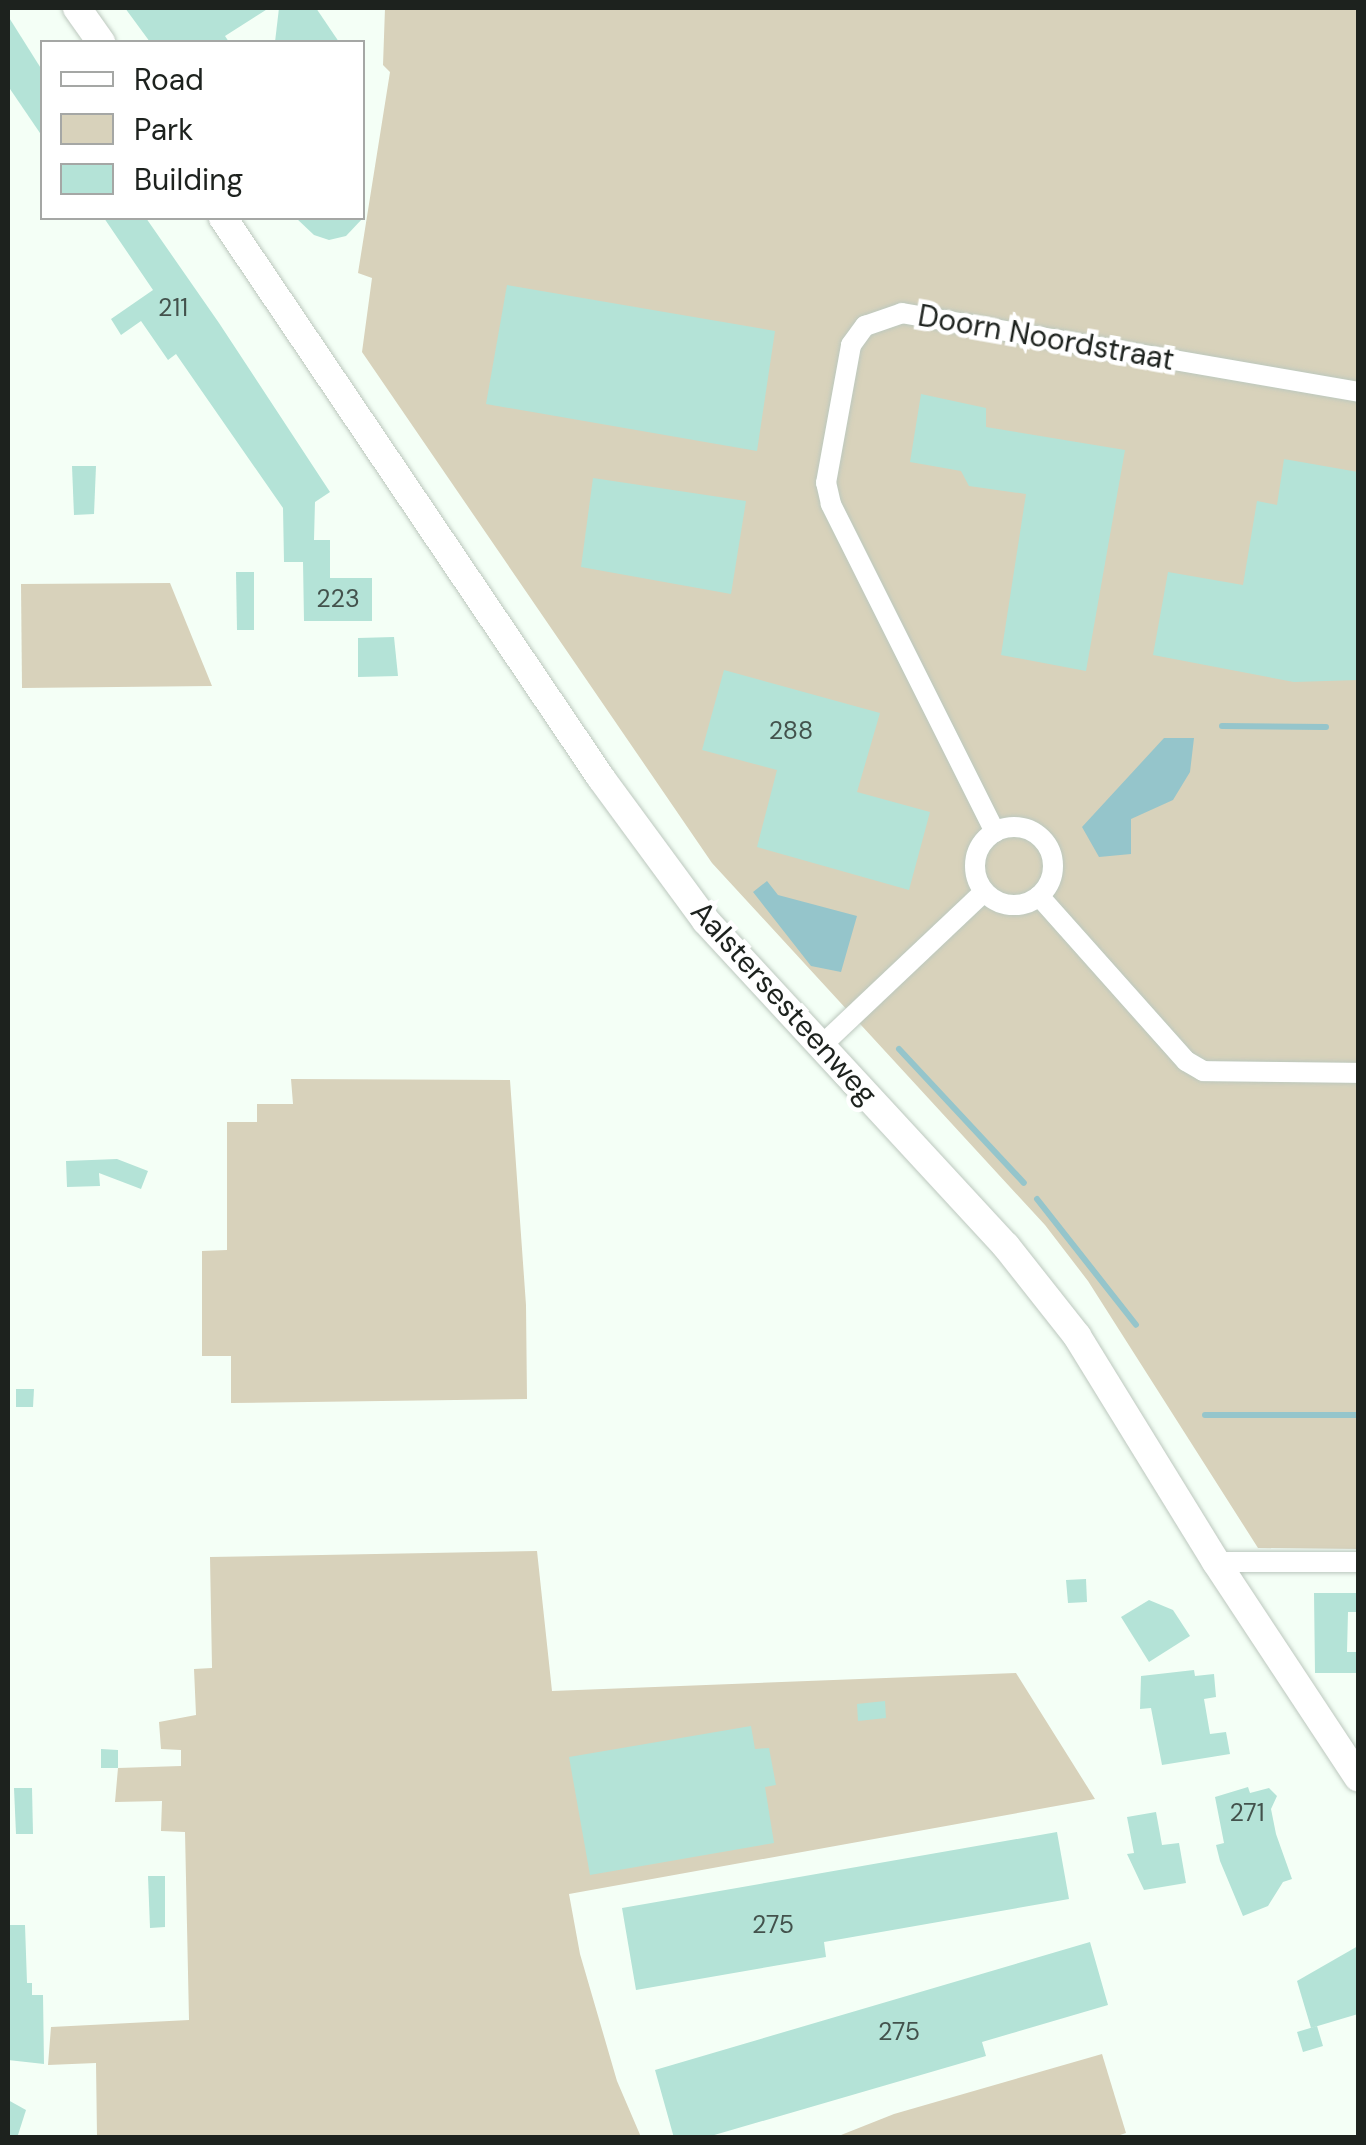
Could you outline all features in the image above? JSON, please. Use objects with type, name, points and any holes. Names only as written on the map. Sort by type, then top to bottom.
[{"type":"main road","points":[[77,8],[101,40]]},
{"type":"main road","name":"Aalstersesteenweg","points":[[224,220],[648,845],[706,921],[1006,1246],[1078,1336],[1216,1562],[1358,1776]]},
{"type":"street","name":"Doorn Noordstraat","points":[[994,832],[831,504],[826,483],[850,345],[865,326],[902,313],[1358,392]]},
{"type":"street","points":[[1027,829],[1048,848],[1052,872],[1039,896],[1013,906],[984,892],[974,868],[976,856],[994,832],[1027,829]]},
{"type":"street","points":[[821,1046],[984,892]]},
{"type":"street","points":[[1039,896],[1186,1060],[1203,1071],[1358,1072]]},
{"type":"street","points":[[1216,1562],[1358,1562]]},
{"type":"green space","points":[[385,8],[1358,8],[1358,1549],[1258,1548],[1088,1281],[1045,1225],[712,863],[362,352],[372,278],[358,273],[390,72],[383,65]]},
{"type":"green space","points":[[170,583],[212,686],[22,688],[21,584]]},
{"type":"green space","points":[[291,1079],[510,1080],[526,1305],[527,1399],[231,1403],[231,1356],[202,1356],[202,1251],[227,1250],[227,1122],[257,1122],[257,1104],[293,1104]]},
{"type":"green space","points":[[537,1551],[552,1691],[1016,1673],[1095,1799],[569,1894],[580,1954],[617,2081],[641,2137],[97,2137],[96,2063],[48,2065],[51,2027],[189,2020],[185,1832],[161,1831],[162,1801],[115,1802],[118,1768],[181,1766],[181,1750],[161,1749],[159,1722],[196,1715],[194,1669],[212,1668],[210,1557]]},
{"type":"green space","points":[[1102,2054],[1126,2133],[1111,2138],[836,2137],[894,2114]]},
{"type":"water","points":[[1164,738],[1194,738],[1190,772],[1173,800],[1131,819],[1131,854],[1099,857],[1082,827]]},
{"type":"water","points":[[767,881],[778,895],[857,916],[841,972],[811,966],[753,892]]},
{"type":"building","points":[[125,8],[269,8],[225,36],[228,40],[149,40]]},
{"type":"building","points":[[279,8],[316,8],[338,40],[275,40]]},
{"type":"building","points":[[8,16],[40,67],[40,133],[8,86]]},
{"type":"building","points":[[105,220],[147,220],[219,323],[330,492],[315,502],[314,540],[330,540],[330,578],[372,578],[372,621],[304,621],[303,562],[284,562],[283,508],[176,354],[168,360],[141,321],[121,335],[111,319],[153,290]]},
{"type":"building","points":[[298,220],[361,220],[346,236],[329,240],[314,235]]},
{"type":"building","points":[[507,285],[775,331],[757,451],[486,404]]},
{"type":"building","points":[[921,394],[986,408],[986,427],[1125,450],[1086,671],[1001,655],[1026,494],[969,486],[961,471],[910,462]]},
{"type":"building","points":[[1284,459],[1358,472],[1358,680],[1294,682],[1153,655],[1168,572],[1243,585],[1257,501],[1277,505]]},
{"type":"building","points":[[72,466],[96,466],[94,514],[74,515]]},
{"type":"building","points":[[593,478],[746,501],[731,594],[581,567]]},
{"type":"building","points":[[236,572],[254,572],[254,630],[237,630]]},
{"type":"building","points":[[394,637],[398,676],[358,677],[358,638]]},
{"type":"building","points":[[724,670],[880,713],[857,792],[930,812],[909,890],[757,847],[777,770],[702,750]]},
{"type":"building","points":[[117,1159],[148,1171],[141,1189],[99,1173],[100,1186],[67,1187],[66,1161]]},
{"type":"building","points":[[16,1389],[34,1389],[33,1407],[16,1407]]},
{"type":"building","points":[[1086,1579],[1087,1602],[1068,1603],[1066,1580]]},
{"type":"building","points":[[1314,1593],[1358,1593],[1358,1612],[1348,1612],[1347,1652],[1358,1652],[1358,1673],[1315,1673]]},
{"type":"building","points":[[1149,1600],[1173,1610],[1190,1636],[1149,1662],[1121,1617]]},
{"type":"building","points":[[1194,1670],[1195,1676],[1214,1674],[1216,1697],[1204,1699],[1210,1734],[1226,1732],[1230,1754],[1162,1765],[1151,1708],[1140,1709],[1141,1676]]},
{"type":"building","points":[[885,1701],[886,1718],[858,1721],[857,1704]]},
{"type":"building","points":[[751,1726],[755,1749],[769,1748],[776,1785],[765,1787],[774,1843],[590,1875],[569,1757]]},
{"type":"building","points":[[101,1749],[118,1750],[118,1768],[101,1768]]},
{"type":"building","points":[[1248,1787],[1250,1793],[1269,1788],[1277,1796],[1271,1809],[1292,1879],[1283,1882],[1268,1906],[1243,1916],[1216,1845],[1224,1843],[1215,1797]]},
{"type":"building","points":[[14,1788],[32,1788],[33,1834],[16,1834]]},
{"type":"building","points":[[1156,1812],[1162,1845],[1179,1843],[1186,1883],[1144,1890],[1127,1854],[1134,1853],[1127,1817]]},
{"type":"building","points":[[1057,1832],[1069,1899],[824,1942],[826,1957],[636,1990],[622,1908]]},
{"type":"building","points":[[148,1876],[165,1876],[165,1927],[150,1928]]},
{"type":"building","points":[[8,1925],[25,1925],[27,1983],[32,1983],[32,1995],[43,1995],[44,2064],[8,2060]]},
{"type":"building","points":[[1090,1942],[1108,2005],[982,2042],[986,2056],[704,2138],[674,2138],[655,2070]]},
{"type":"building","points":[[1358,1946],[1358,2014],[1311,2028],[1297,1981]]},
{"type":"building","points":[[1317,2026],[1323,2046],[1303,2052],[1297,2032]]},
{"type":"building","points":[[8,2100],[26,2110],[17,2138],[8,2138]]},
{"type":"waterway","points":[[1222,726],[1326,727]]},
{"type":"waterway","points":[[899,1049],[1024,1183]]},
{"type":"waterway","points":[[1037,1199],[1136,1325]]},
{"type":"waterway","points":[[1205,1415],[1358,1415]]}]
